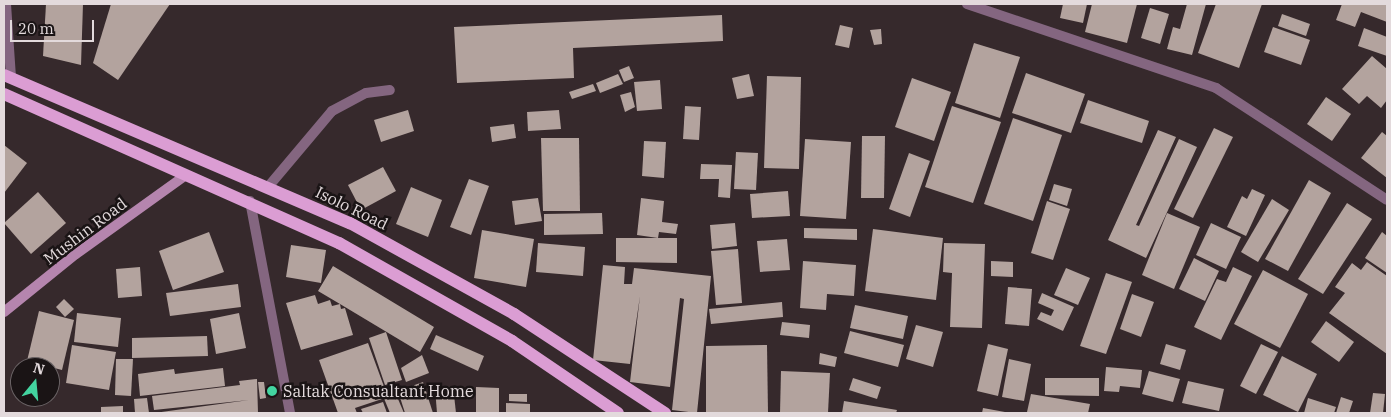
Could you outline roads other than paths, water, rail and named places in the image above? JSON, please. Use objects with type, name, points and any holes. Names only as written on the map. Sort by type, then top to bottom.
[{"type":"main road","name":"Isolo Road","points":[[7,76],[350,223],[514,314],[665,413]]},
{"type":"main road","points":[[4,94],[186,175],[250,201],[339,243],[438,297],[512,341],[618,413]]},
{"type":"main road","name":"Mushin Road","points":[[4,312],[76,254],[186,175]]},
{"type":"street","points":[[6,4],[7,76]]},
{"type":"street","points":[[968,4],[1216,88],[1387,200]]},
{"type":"street","points":[[268,187],[332,111],[366,93],[390,90]]},
{"type":"street","points":[[250,201],[290,413]]},
{"type":"place","name":"Saltak Consualtant Home","points":[[272,391]]}]
